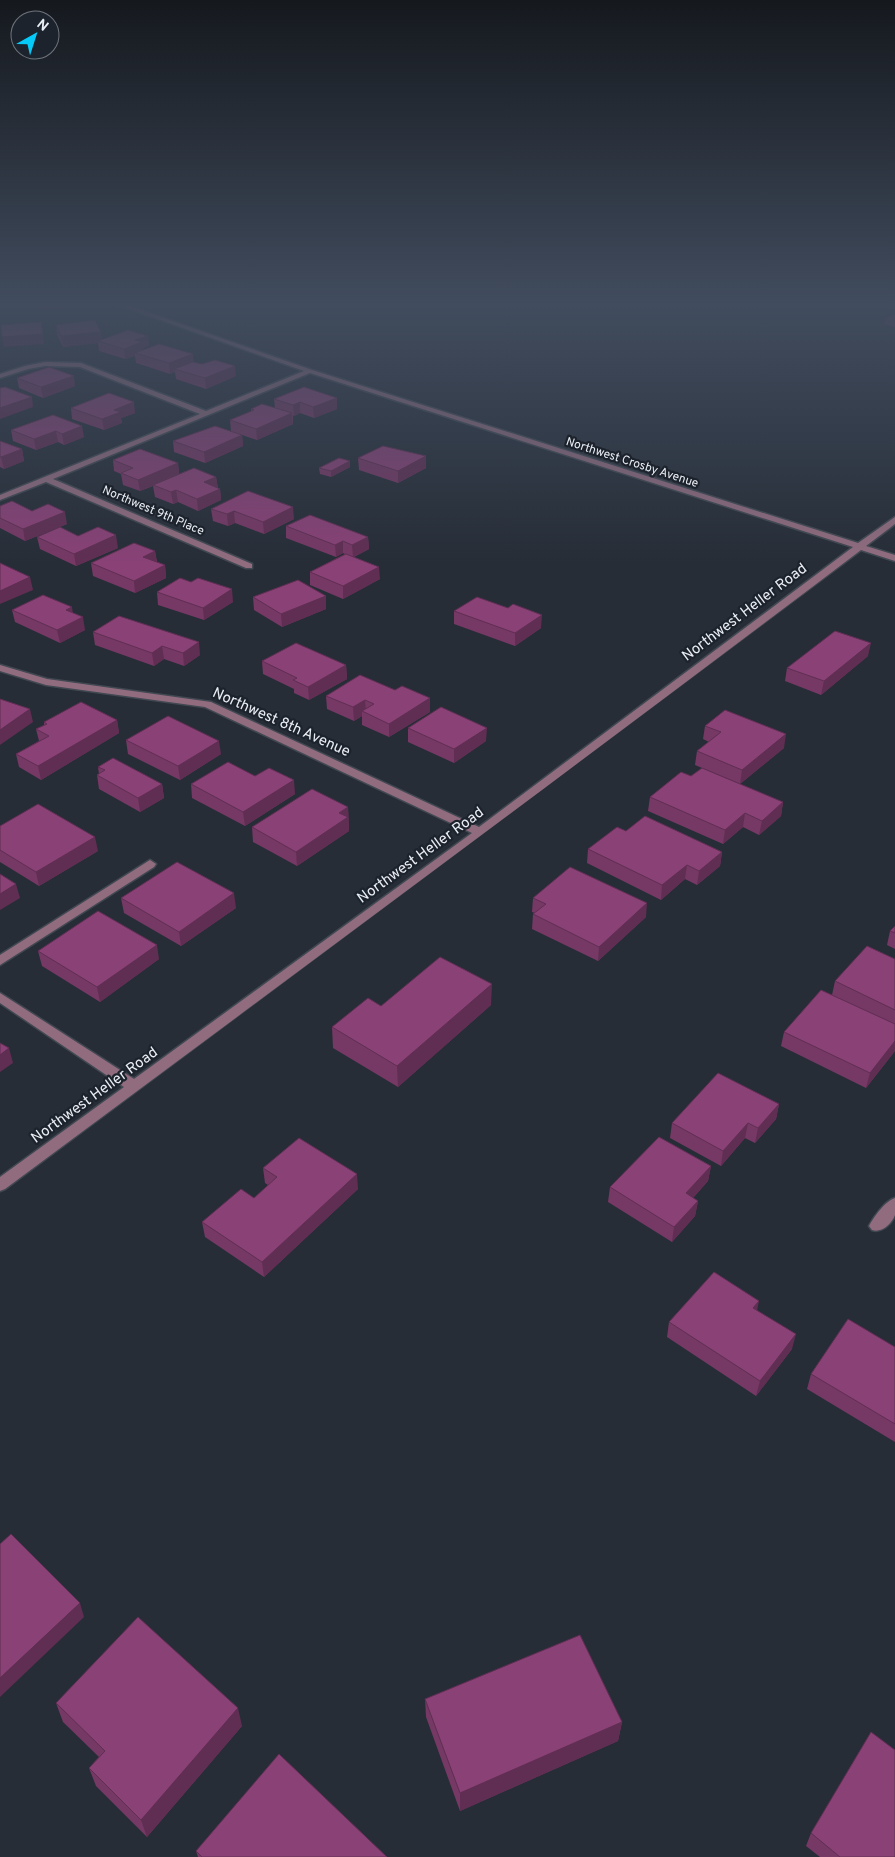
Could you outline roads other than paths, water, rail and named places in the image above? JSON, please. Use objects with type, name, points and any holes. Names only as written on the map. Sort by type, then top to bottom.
[{"type":"street","points":[[143,390],[205,414]]},
{"type":"street","points":[[0,498],[264,390]]},
{"type":"street","name":"Northwest Crosby Avenue","points":[[368,390],[858,548],[895,558]]},
{"type":"street","name":"Northwest 9th Place","points":[[46,480],[249,566]]},
{"type":"street","name":"Northwest Heller Road","points":[[0,1185],[480,832],[895,520]]},
{"type":"street","name":"Northwest 8th Avenue","points":[[0,668],[46,682],[207,704],[480,832]]},
{"type":"street","points":[[0,961],[150,864]]},
{"type":"street","points":[[0,997],[135,1087]]},
{"type":"street","points":[[877,1226],[895,1204]]}]
